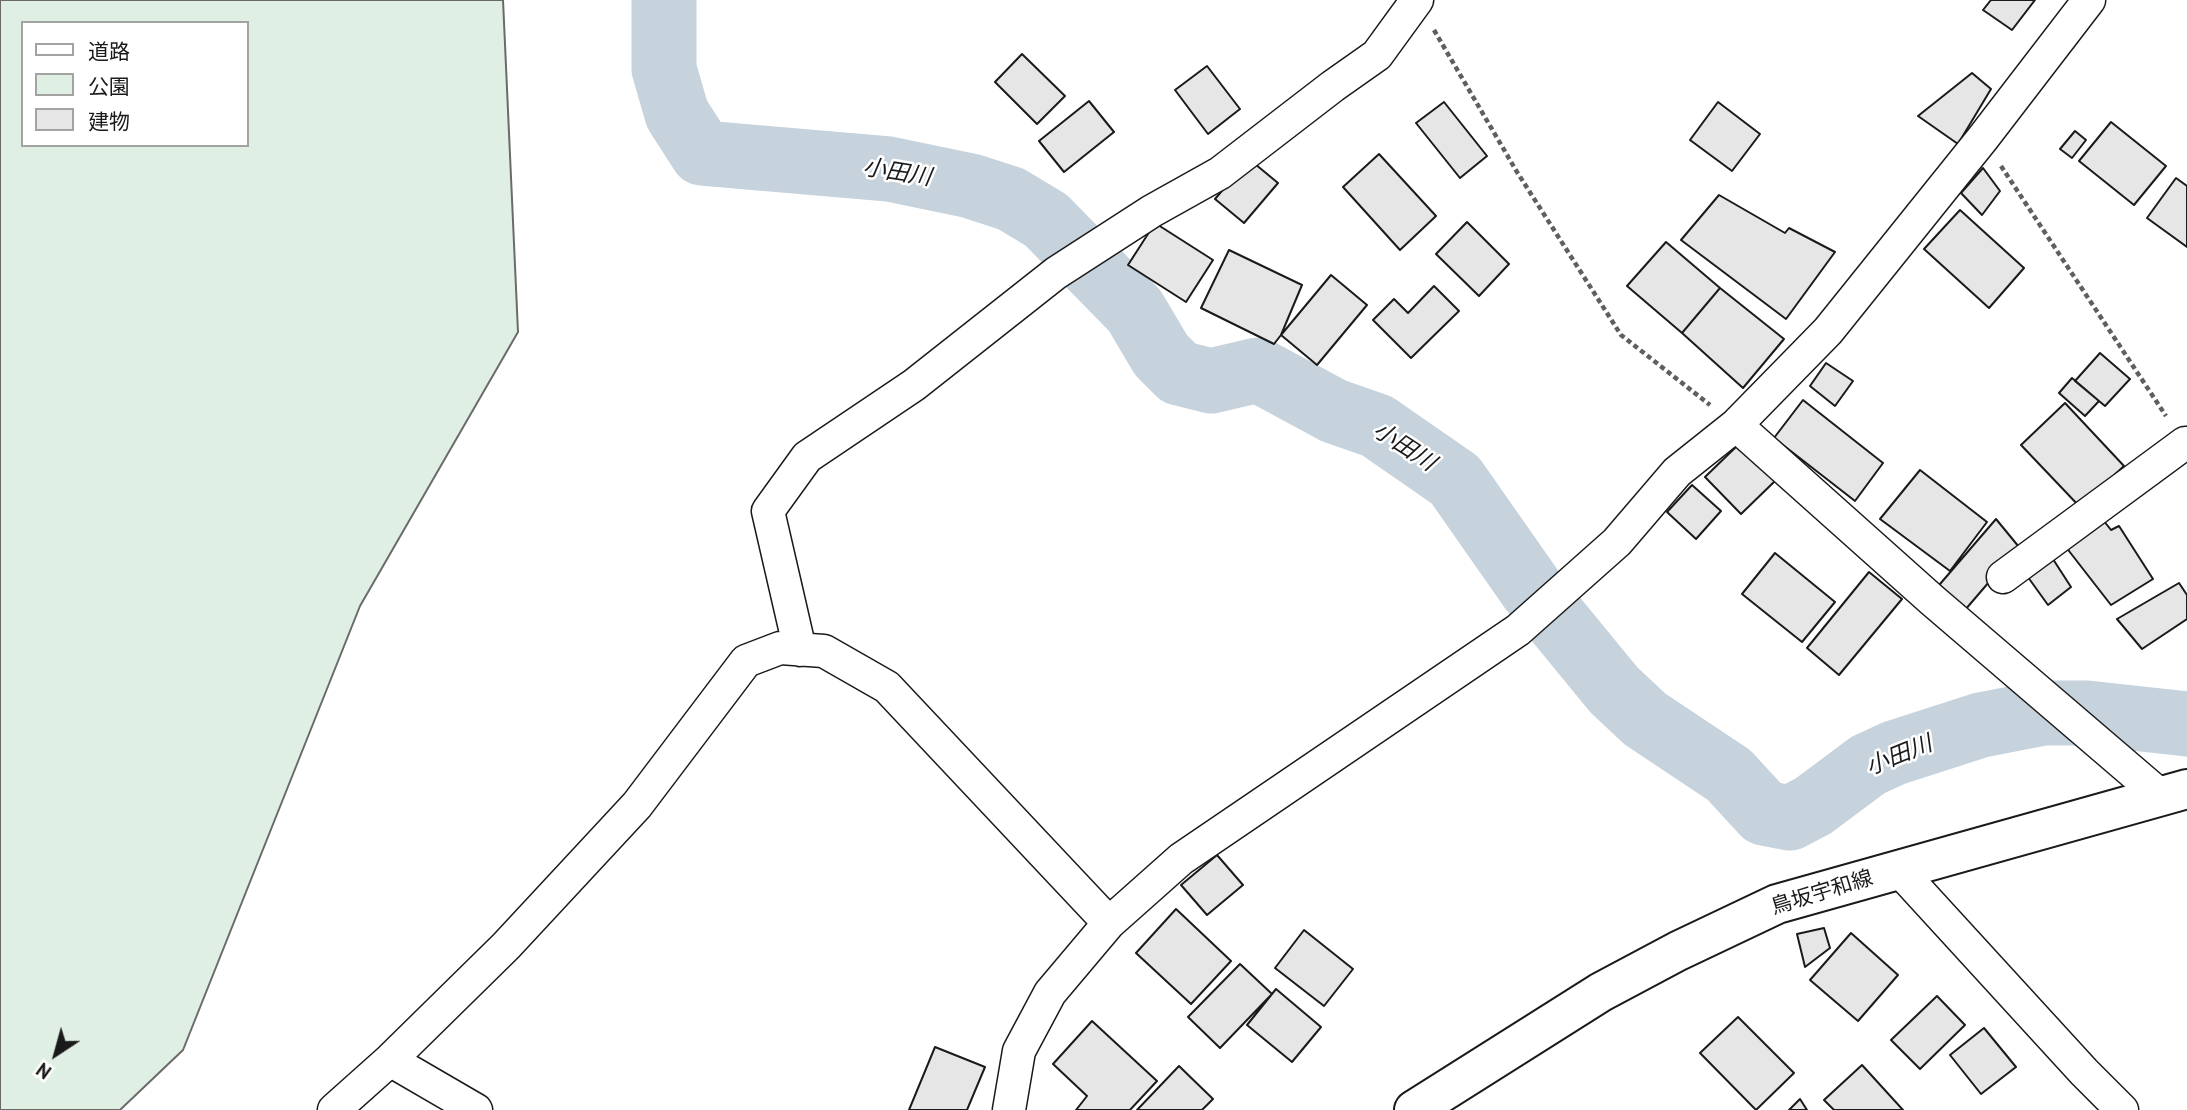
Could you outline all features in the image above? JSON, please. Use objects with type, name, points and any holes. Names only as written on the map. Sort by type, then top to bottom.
[{"type":"main road","name":"鳥坂宇和線","points":[[1414,1110],[1601,992],[1678,951],[1777,904],[2174,793]]},
{"type":"street","points":[[800,650],[768,511],[807,457],[914,385],[1056,273],[1152,211],[1220,173],[1377,55],[1417,0]]},
{"type":"street","points":[[1009,1110],[1020,1051],[1050,993],[1110,923],[1181,859],[1518,630],[1617,542],[1677,472],[1736,425],[1828,331],[1983,138],[2089,0]]},
{"type":"street","points":[[1736,425],[1932,600],[2174,793]]},
{"type":"street","points":[[2003,577],[2185,443]]},
{"type":"street","points":[[334,1110],[390,1060],[506,946],[637,805],[746,661],[780,648],[824,651],[887,687],[1110,923]]},
{"type":"street","points":[[1900,871],[2122,1110]]},
{"type":"street","points":[[390,1060],[476,1110]]},
{"type":"path","points":[[1417,0],[1517,172],[1621,335],[1736,425]]},
{"type":"path","points":[[1983,138],[2185,443]]},
{"type":"green space","points":[[0,0],[503,0],[518,332],[360,606],[183,1050],[120,1110],[0,1110]]},
{"type":"building","points":[[1991,0],[2035,0],[2012,30],[1983,10]]},
{"type":"building","points":[[1022,54],[1065,96],[1037,124],[995,82]]},
{"type":"building","points":[[1207,66],[1240,109],[1208,134],[1175,90]]},
{"type":"building","points":[[1972,73],[1991,89],[1958,144],[1918,116]]},
{"type":"building","points":[[1089,101],[1114,132],[1064,172],[1039,141]]},
{"type":"building","points":[[1444,102],[1487,156],[1460,178],[1416,123]]},
{"type":"building","points":[[1718,102],[1760,134],[1732,171],[1690,140]]},
{"type":"building","points":[[2111,122],[2166,166],[2134,205],[2079,161]]},
{"type":"building","points":[[2075,131],[2086,140],[2072,158],[2060,149]]},
{"type":"building","points":[[1379,154],[1436,216],[1400,250],[1343,187]]},
{"type":"building","points":[[1249,159],[1278,183],[1244,223],[1215,199]]},
{"type":"building","points":[[1983,168],[2000,191],[1982,215],[1961,193]]},
{"type":"building","points":[[2176,178],[2187,186],[2187,247],[2147,218]]},
{"type":"building","points":[[1719,195],[1785,233],[1789,228],[1835,252],[1786,319],[1681,240]]},
{"type":"building","points":[[1960,210],[2024,268],[1989,308],[1924,249]]},
{"type":"building","points":[[1467,222],[1509,264],[1479,296],[1436,254]]},
{"type":"building","points":[[1155,223],[1213,260],[1186,302],[1128,265]]},
{"type":"building","points":[[1666,242],[1720,288],[1682,333],[1627,286]]},
{"type":"building","points":[[1229,250],[1302,285],[1281,335],[1274,344],[1201,308]]},
{"type":"building","points":[[1331,275],[1367,305],[1317,365],[1281,335]]},
{"type":"building","points":[[1434,286],[1459,311],[1411,358],[1373,320],[1394,299],[1408,313]]},
{"type":"building","points":[[1720,288],[1784,339],[1743,388],[1682,333]]},
{"type":"building","points":[[2100,353],[2130,379],[2105,406],[2075,381]]},
{"type":"building","points":[[1826,363],[1853,381],[1835,406],[1810,386]]},
{"type":"building","points":[[2072,378],[2099,401],[2085,416],[2059,393]]},
{"type":"building","points":[[1803,400],[1883,463],[1855,501],[1774,438]]},
{"type":"building","points":[[2065,403],[2124,466],[2080,507],[2021,445]]},
{"type":"building","points":[[1739,444],[1775,481],[1741,514],[1705,477]]},
{"type":"building","points":[[1920,470],[1987,522],[1950,571],[1880,519]]},
{"type":"building","points":[[1692,485],[1721,511],[1696,539],[1667,512]]},
{"type":"building","points":[[2100,516],[2111,530],[2119,526],[2153,579],[2111,605],[2062,542]]},
{"type":"building","points":[[1996,519],[2019,547],[1965,610],[1934,591]]},
{"type":"building","points":[[1775,553],[1835,602],[1802,642],[1742,594]]},
{"type":"building","points":[[2051,556],[2071,587],[2048,605],[2025,573]]},
{"type":"building","points":[[1869,572],[1902,599],[1839,675],[1807,648]]},
{"type":"building","points":[[2179,583],[2187,595],[2187,619],[2142,649],[2117,619]]},
{"type":"building","points":[[1217,855],[1243,885],[1207,915],[1181,885]]},
{"type":"building","points":[[1176,909],[1231,961],[1191,1004],[1136,953]]},
{"type":"building","points":[[1824,928],[1830,948],[1805,967],[1797,934]]},
{"type":"building","points":[[1304,930],[1353,969],[1324,1006],[1275,968]]},
{"type":"building","points":[[1851,933],[1898,975],[1858,1021],[1810,980]]},
{"type":"building","points":[[1240,964],[1272,994],[1220,1048],[1188,1017]]},
{"type":"building","points":[[1276,989],[1321,1027],[1292,1062],[1247,1025]]},
{"type":"building","points":[[1937,996],[1965,1025],[1920,1069],[1891,1040]]},
{"type":"building","points":[[1738,1017],[1794,1073],[1756,1110],[1700,1053]]},
{"type":"building","points":[[1092,1021],[1157,1081],[1130,1110],[1076,1110],[1087,1096],[1053,1064]]},
{"type":"building","points":[[1984,1028],[2016,1067],[1981,1094],[1950,1055]]},
{"type":"building","points":[[935,1047],[985,1067],[967,1110],[909,1110]]},
{"type":"building","points":[[1862,1065],[1903,1110],[1834,1110],[1824,1100]]},
{"type":"building","points":[[1179,1066],[1213,1099],[1202,1110],[1137,1110]]},
{"type":"building","points":[[1800,1099],[1807,1110],[1789,1110]]},
{"type":"waterway","name":"小田川","points":[[664,0],[664,69],[677,114],[702,153],[889,169],[971,186],[1011,199],[1046,220],[1135,311],[1161,355],[1179,373],[1211,381],[1258,370],[1334,411],[1377,426],[1455,480],[1532,590],[1614,690],[1645,719],[1729,775],[1764,813],[1790,818],[1813,806],[1868,765],[1894,753],[1981,725],[2043,713],[2087,713],[2187,724]]}]
